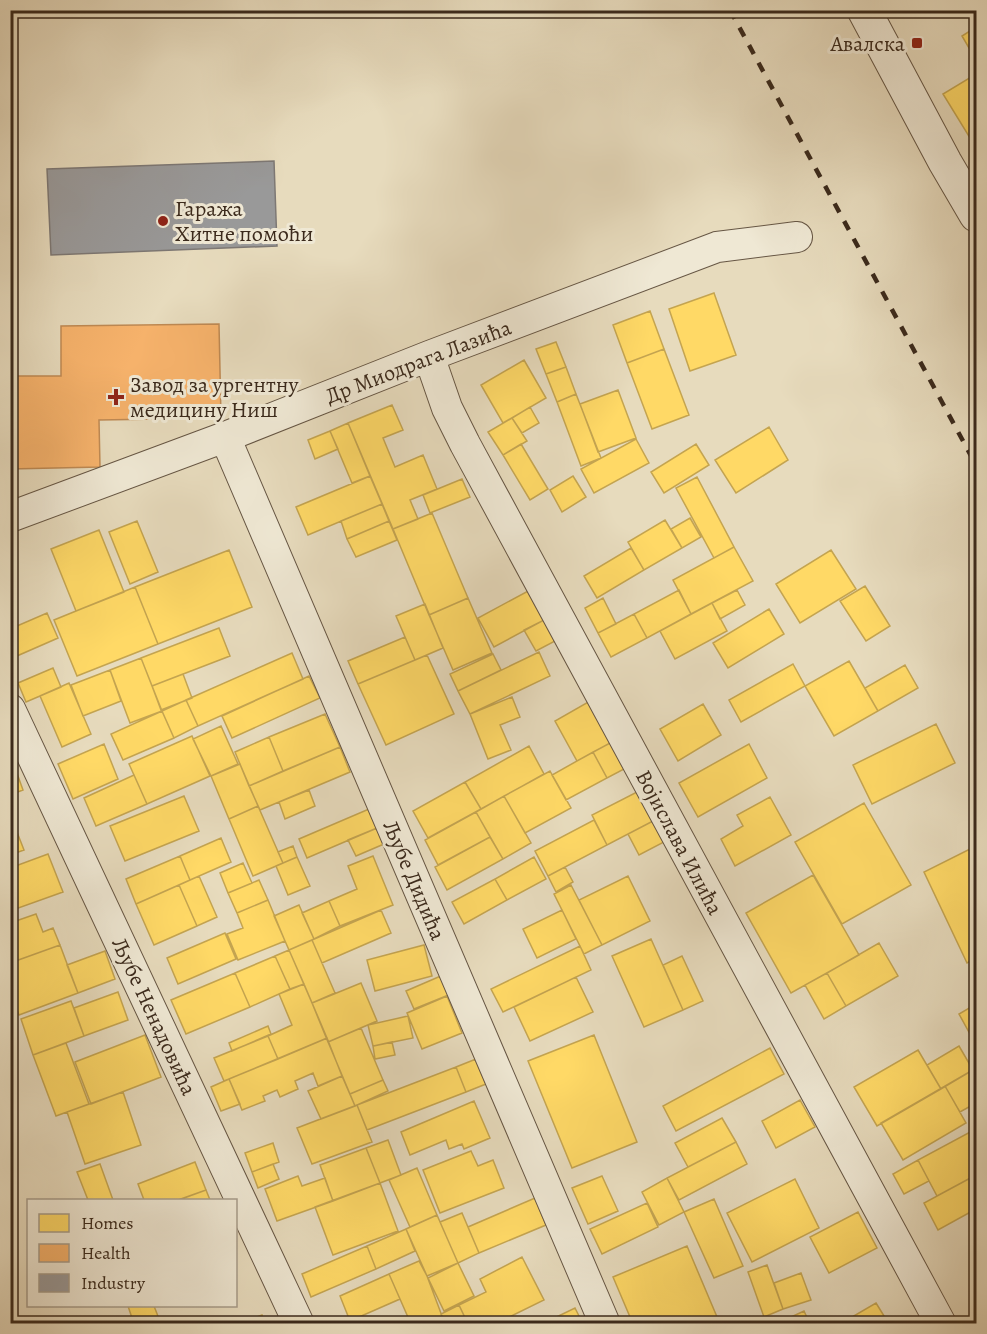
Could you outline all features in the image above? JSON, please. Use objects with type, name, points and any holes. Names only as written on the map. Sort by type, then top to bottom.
[{"type":"street","points":[[864,10],[976,215]]},
{"type":"street","name":"Др Миодрага Лазића","points":[[10,517],[225,437],[429,356],[717,247],[797,237]]},
{"type":"street","name":"Војислава Илића","points":[[429,356],[447,408],[465,444],[941,1323]]},
{"type":"street","name":"Љубе Дидића","points":[[225,437],[605,1323]]},
{"type":"street","name":"Љубе Ненадовића","points":[[10,709],[299,1323]]},
{"type":"building: Homes","points":[[976,27],[976,60],[962,36]]},
{"type":"building: Homes","points":[[976,74],[976,134],[970,138],[943,94]]},
{"type":"building: Homes","points":[[714,293],[736,355],[690,371],[669,309]]},
{"type":"building: Homes","points":[[650,311],[664,349],[627,363],[613,325]]},
{"type":"building: Homes","points":[[556,342],[566,367],[546,374],[536,349]]},
{"type":"building: Homes","points":[[664,349],[689,415],[652,429],[627,363]]},
{"type":"building: Homes","points":[[524,360],[546,398],[503,423],[481,385]]},
{"type":"building: Homes","points":[[566,367],[576,394],[557,402],[546,374]]},
{"type":"building: Homes","points":[[618,390],[636,438],[598,452],[580,404]]},
{"type":"building: Homes","points":[[576,394],[601,458],[581,466],[557,402]]},
{"type":"building: Homes","points":[[392,405],[403,430],[383,438],[395,467],[423,455],[437,489],[410,500],[418,519],[393,529],[348,423]]},
{"type":"building: Homes","points":[[530,407],[539,423],[522,433],[512,418]]},
{"type":"building: Homes","points":[[512,418],[527,441],[503,455],[488,432]]},
{"type":"building: Homes","points":[[348,423],[370,476],[352,483],[330,431]]},
{"type":"building: Homes","points":[[769,427],[788,460],[736,493],[715,460]]},
{"type":"building: Homes","points":[[330,431],[338,449],[315,459],[308,440]]},
{"type":"building: Homes","points":[[636,439],[649,463],[594,493],[581,469]]},
{"type":"building: Homes","points":[[521,444],[548,489],[530,500],[503,455]]},
{"type":"building: Homes","points":[[696,444],[709,465],[664,493],[651,472]]},
{"type":"building: Homes","points":[[370,476],[382,504],[308,535],[296,507]]},
{"type":"building: Homes","points":[[573,476],[586,497],[562,512],[550,490]]},
{"type":"building: Homes","points":[[697,477],[734,547],[714,558],[676,488]]},
{"type":"building: Homes","points":[[462,479],[470,497],[430,513],[423,495]]},
{"type":"building: Homes","points":[[382,504],[389,521],[347,539],[341,521]]},
{"type":"building: Homes","points":[[432,513],[468,598],[429,615],[393,529]]},
{"type":"building: Homes","points":[[690,518],[701,537],[682,548],[671,529]]},
{"type":"building: Homes","points":[[665,520],[682,548],[644,570],[628,542]]},
{"type":"building: Homes","points":[[137,521],[158,572],[130,584],[109,532]]},
{"type":"building: Homes","points":[[389,521],[397,540],[356,557],[347,539]]},
{"type":"building: Homes","points":[[99,530],[124,592],[76,611],[51,549]]},
{"type":"building: Homes","points":[[734,547],[753,581],[691,614],[673,580]]},
{"type":"building: Homes","points":[[631,548],[644,570],[597,598],[584,576]]},
{"type":"building: Homes","points":[[229,550],[252,607],[158,644],[135,587]]},
{"type":"building: Homes","points":[[831,550],[856,589],[800,623],[776,584]]},
{"type":"building: Homes","points":[[865,586],[890,626],[866,641],[840,601]]},
{"type":"building: Homes","points":[[135,587],[158,644],[77,676],[54,620]]},
{"type":"building: Homes","points":[[530,590],[546,619],[494,647],[478,618]]},
{"type":"building: Homes","points":[[679,590],[691,614],[647,638],[634,614]]},
{"type":"building: Homes","points":[[737,590],[745,605],[720,619],[712,603]]},
{"type":"building: Homes","points":[[468,598],[492,653],[453,670],[429,615]]},
{"type":"building: Homes","points":[[603,598],[616,624],[598,633],[585,608]]},
{"type":"building: Homes","points":[[712,603],[727,631],[675,659],[660,631]]},
{"type":"building: Homes","points":[[425,604],[443,648],[415,660],[396,616]]},
{"type":"building: Homes","points":[[769,609],[784,634],[728,668],[713,643]]},
{"type":"building: Homes","points":[[47,613],[58,638],[10,659],[10,629]]},
{"type":"building: Homes","points":[[634,614],[647,638],[611,657],[598,633]]},
{"type":"building: Homes","points":[[546,619],[557,640],[536,651],[524,630]]},
{"type":"building: Homes","points":[[219,628],[230,656],[152,686],[141,658]]},
{"type":"building: Homes","points":[[405,637],[415,660],[358,684],[348,661]]},
{"type":"building: Homes","points":[[539,652],[550,676],[470,714],[458,691]]},
{"type":"building: Homes","points":[[292,653],[303,679],[198,726],[186,700]]},
{"type":"building: Homes","points":[[493,654],[501,670],[458,691],[450,674]]},
{"type":"building: Homes","points":[[427,655],[454,714],[386,745],[358,684]]},
{"type":"building: Homes","points":[[141,658],[162,711],[130,723],[110,670]]},
{"type":"building: Homes","points":[[849,661],[878,711],[834,736],[805,686]]},
{"type":"building: Homes","points":[[793,664],[805,686],[741,722],[729,700]]},
{"type":"building: Homes","points":[[905,665],[918,688],[878,711],[865,688]]},
{"type":"building: Homes","points":[[53,668],[61,687],[26,702],[18,683]]},
{"type":"building: Homes","points":[[110,670],[121,701],[83,716],[71,685]]},
{"type":"building: Homes","points":[[183,674],[192,698],[161,710],[152,686]]},
{"type":"building: Homes","points":[[309,676],[320,698],[232,738],[222,716]]},
{"type":"building: Homes","points":[[69,683],[91,734],[62,747],[40,696]]},
{"type":"building: Homes","points":[[512,697],[520,717],[500,725],[511,750],[488,759],[470,714]]},
{"type":"building: Homes","points":[[186,700],[198,726],[174,738],[162,711]]},
{"type":"building: Homes","points":[[590,701],[612,742],[577,761],[555,721]]},
{"type":"building: Homes","points":[[703,704],[721,735],[678,761],[660,729]]},
{"type":"building: Homes","points":[[162,711],[174,738],[123,760],[111,734]]},
{"type":"building: Homes","points":[[325,714],[340,747],[283,771],[269,737]]},
{"type":"building: Homes","points":[[936,724],[955,763],[872,804],[853,765]]},
{"type":"building: Homes","points":[[221,726],[238,764],[211,776],[193,739]]},
{"type":"building: Homes","points":[[192,736],[210,776],[147,804],[129,764]]},
{"type":"building: Homes","points":[[269,737],[283,771],[249,786],[235,752]]},
{"type":"building: Homes","points":[[612,742],[626,768],[607,778],[593,752]]},
{"type":"building: Homes","points":[[104,744],[118,779],[73,799],[58,764]]},
{"type":"building: Homes","points":[[749,744],[767,778],[698,817],[679,783]]},
{"type":"building: Homes","points":[[529,746],[544,774],[481,809],[465,782]]},
{"type":"building: Homes","points":[[340,747],[350,772],[260,810],[249,786]]},
{"type":"building: Homes","points":[[593,752],[607,778],[566,800],[552,775]]},
{"type":"building: Homes","points":[[240,764],[258,806],[229,819],[211,776]]},
{"type":"building: Homes","points":[[14,765],[23,790],[10,795],[10,766]]},
{"type":"building: Homes","points":[[550,771],[571,808],[525,833],[504,796]]},
{"type":"building: Homes","points":[[134,775],[147,804],[96,826],[84,798]]},
{"type":"building: Homes","points":[[465,782],[481,809],[428,838],[413,811]]},
{"type":"building: Homes","points":[[309,790],[315,806],[285,819],[279,802]]},
{"type":"building: Homes","points":[[637,792],[653,821],[607,845],[592,815]]},
{"type":"building: Homes","points":[[184,796],[199,831],[125,861],[110,826]]},
{"type":"building: Homes","points":[[504,796],[531,843],[503,859],[476,812]]},
{"type":"building: Homes","points":[[770,797],[791,835],[735,866],[721,839],[743,826],[737,815]]},
{"type":"building: Homes","points":[[864,803],[911,885],[842,924],[795,842]]},
{"type":"building: Homes","points":[[258,806],[283,863],[253,876],[229,819]]},
{"type":"building: Homes","points":[[369,809],[377,828],[307,858],[299,839]]},
{"type":"building: Homes","points":[[476,812],[490,837],[438,865],[425,840]]},
{"type":"building: Homes","points":[[594,820],[607,845],[548,876],[535,851]]},
{"type":"building: Homes","points":[[653,821],[664,842],[639,855],[628,834]]},
{"type":"building: Homes","points":[[15,827],[24,850],[10,855],[10,829]]},
{"type":"building: Homes","points":[[377,828],[384,844],[356,856],[348,840]]},
{"type":"building: Homes","points":[[490,837],[503,859],[447,890],[435,867]]},
{"type":"building: Homes","points":[[221,838],[231,862],[190,880],[180,856]]},
{"type":"building: Homes","points":[[293,846],[297,857],[283,863],[278,852]]},
{"type":"building: Homes","points":[[976,846],[976,958],[967,963],[924,872]]},
{"type":"building: Homes","points":[[48,854],[63,892],[10,911],[10,868]]},
{"type":"building: Homes","points":[[180,856],[190,880],[136,904],[126,879]]},
{"type":"building: Homes","points":[[373,856],[393,905],[340,926],[329,901],[357,889],[348,866]]},
{"type":"building: Homes","points":[[297,857],[310,886],[288,895],[276,866]]},
{"type":"building: Homes","points":[[534,857],[546,879],[507,900],[495,879]]},
{"type":"building: Homes","points":[[243,863],[252,883],[228,893],[220,873]]},
{"type":"building: Homes","points":[[565,867],[573,882],[556,892],[548,876]]},
{"type":"building: Homes","points":[[813,875],[859,955],[791,993],[746,913]]},
{"type":"building: Homes","points":[[199,876],[217,917],[197,926],[179,885]]},
{"type":"building: Homes","points":[[628,876],[650,921],[602,945],[579,900]]},
{"type":"building: Homes","points":[[495,879],[507,900],[464,924],[452,902]]},
{"type":"building: Homes","points":[[259,880],[268,900],[237,913],[228,893]]},
{"type":"building: Homes","points":[[179,885],[197,926],[154,945],[136,904]]},
{"type":"building: Homes","points":[[571,885],[602,945],[584,954],[554,894]]},
{"type":"building: Homes","points":[[268,900],[285,941],[238,960],[227,934],[243,928],[237,913]]},
{"type":"building: Homes","points":[[329,901],[340,926],[314,939],[302,913]]},
{"type":"building: Homes","points":[[299,905],[314,939],[289,950],[274,916]]},
{"type":"building: Homes","points":[[381,910],[391,933],[322,963],[312,940]]},
{"type":"building: Homes","points":[[562,910],[576,939],[537,958],[523,929]]},
{"type":"building: Homes","points":[[36,914],[43,932],[53,928],[60,945],[10,963],[10,923]]},
{"type":"building: Homes","points":[[225,933],[236,959],[178,984],[167,958]]},
{"type":"building: Homes","points":[[651,939],[683,1010],[644,1027],[612,956]]},
{"type":"building: Homes","points":[[312,940],[335,993],[312,1003],[289,950]]},
{"type":"building: Homes","points":[[879,943],[898,976],[846,1006],[827,973]]},
{"type":"building: Homes","points":[[60,945],[78,993],[19,1015],[10,992],[10,963]]},
{"type":"building: Homes","points":[[424,945],[432,976],[375,991],[367,960]]},
{"type":"building: Homes","points":[[580,946],[591,970],[503,1012],[491,989]]},
{"type":"building: Homes","points":[[289,950],[304,984],[290,989],[275,956]]},
{"type":"building: Homes","points":[[105,951],[115,979],[78,993],[67,965]]},
{"type":"building: Homes","points":[[275,956],[290,989],[250,1007],[235,973]]},
{"type":"building: Homes","points":[[682,956],[703,1001],[683,1010],[663,965]]},
{"type":"building: Homes","points":[[235,973],[250,1007],[186,1034],[171,1000]]},
{"type":"building: Homes","points":[[827,973],[846,1006],[824,1019],[805,985]]},
{"type":"building: Homes","points":[[443,975],[451,994],[414,1009],[406,991]]},
{"type":"building: Homes","points":[[576,977],[593,1012],[530,1041],[514,1007]]},
{"type":"building: Homes","points":[[361,983],[377,1021],[328,1042],[312,1003]]},
{"type":"building: Homes","points":[[304,984],[327,1038],[278,1059],[268,1036],[292,1025],[279,994]]},
{"type":"building: Homes","points":[[118,992],[128,1020],[84,1036],[74,1008]]},
{"type":"building: Homes","points":[[447,996],[462,1033],[422,1049],[407,1013]]},
{"type":"building: Homes","points":[[71,1001],[84,1036],[33,1055],[21,1019]]},
{"type":"building: Homes","points":[[976,1004],[976,1045],[959,1014]]},
{"type":"building: Homes","points":[[408,1016],[413,1038],[373,1046],[368,1025]]},
{"type":"building: Homes","points":[[268,1026],[271,1034],[232,1051],[229,1043]]},
{"type":"building: Homes","points":[[361,1028],[383,1080],[350,1094],[328,1042]]},
{"type":"building: Homes","points":[[145,1035],[161,1077],[91,1104],[75,1062]]},
{"type":"building: Homes","points":[[594,1035],[637,1142],[572,1168],[528,1061]]},
{"type":"building: Homes","points":[[268,1036],[278,1059],[224,1081],[214,1058]]},
{"type":"building: Homes","points":[[327,1038],[342,1076],[318,1086],[313,1073],[295,1081],[298,1089],[280,1097],[277,1090],[263,1096],[265,1101],[242,1110],[229,1079]]},
{"type":"building: Homes","points":[[392,1042],[395,1055],[375,1059],[373,1046]]},
{"type":"building: Homes","points":[[66,1043],[89,1104],[56,1116],[33,1055]]},
{"type":"building: Homes","points":[[959,1046],[973,1070],[941,1089],[927,1065]]},
{"type":"building: Homes","points":[[770,1048],[784,1074],[676,1131],[663,1106]]},
{"type":"building: Homes","points":[[918,1050],[941,1089],[877,1126],[854,1087]]},
{"type":"building: Homes","points":[[476,1059],[486,1084],[466,1092],[456,1067]]},
{"type":"building: Homes","points":[[456,1067],[466,1092],[367,1130],[357,1105]]},
{"type":"building: Homes","points":[[976,1068],[976,1103],[960,1112],[945,1086]]},
{"type":"building: Homes","points":[[342,1076],[355,1106],[321,1119],[308,1091]]},
{"type":"building: Homes","points":[[229,1079],[240,1104],[221,1111],[211,1087]]},
{"type":"building: Homes","points":[[383,1080],[388,1091],[355,1106],[350,1094]]},
{"type":"building: Homes","points":[[945,1086],[966,1123],[903,1160],[881,1123]]},
{"type":"building: Homes","points":[[123,1092],[141,1145],[85,1164],[67,1112]]},
{"type":"building: Homes","points":[[800,1100],[815,1127],[776,1148],[762,1121]]},
{"type":"building: Homes","points":[[474,1101],[490,1138],[464,1149],[462,1144],[449,1149],[446,1140],[410,1155],[401,1132]]},
{"type":"building: Homes","points":[[357,1105],[372,1142],[312,1164],[297,1128]]},
{"type":"building: Homes","points":[[722,1118],[736,1142],[688,1167],[675,1143]]},
{"type":"building: Homes","points":[[972,1131],[976,1140],[976,1175],[937,1196],[918,1160]]},
{"type":"building: Homes","points":[[388,1140],[401,1175],[380,1183],[366,1148]]},
{"type":"building: Homes","points":[[736,1142],[747,1164],[679,1200],[667,1178]]},
{"type":"building: Homes","points":[[273,1143],[279,1162],[252,1172],[245,1153]]},
{"type":"building: Homes","points":[[366,1148],[380,1183],[333,1201],[320,1165]]},
{"type":"building: Homes","points":[[471,1151],[478,1166],[493,1160],[504,1188],[440,1213],[423,1170]]},
{"type":"building: Homes","points":[[918,1160],[929,1181],[904,1194],[893,1174]]},
{"type":"building: Homes","points":[[195,1162],[206,1190],[181,1199],[144,1199],[138,1184]]},
{"type":"building: Homes","points":[[100,1164],[113,1199],[88,1199],[77,1172]]},
{"type":"building: Homes","points":[[273,1164],[279,1179],[258,1188],[252,1172]]},
{"type":"building: Homes","points":[[417,1168],[437,1215],[410,1227],[389,1180]]},
{"type":"building: Homes","points":[[976,1175],[976,1209],[938,1230],[924,1203]]},
{"type":"building: Homes","points":[[298,1176],[302,1186],[325,1178],[333,1201],[277,1221],[265,1189]]},
{"type":"building: Homes","points":[[602,1176],[618,1211],[588,1224],[572,1188]]},
{"type":"building: Homes","points":[[667,1178],[684,1212],[659,1225],[642,1192]]},
{"type":"building: Homes","points":[[795,1179],[819,1228],[752,1262],[727,1213]]},
{"type":"building: Homes","points":[[380,1183],[398,1231],[333,1255],[315,1207]]},
{"type":"building: Homes","points":[[206,1190],[210,1199],[184,1199]]},
{"type":"building: Homes","points":[[535,1198],[546,1225],[479,1253],[468,1227]]},
{"type":"building: Homes","points":[[714,1199],[743,1266],[714,1278],[684,1212]]},
{"type":"building: Homes","points":[[647,1203],[658,1227],[602,1254],[590,1229]]},
{"type":"building: Homes","points":[[858,1212],[877,1248],[829,1273],[810,1237]]},
{"type":"building: Homes","points":[[462,1213],[479,1253],[458,1263],[440,1222]]},
{"type":"building: Homes","points":[[437,1215],[458,1263],[427,1276],[406,1229]]},
{"type":"building: Homes","points":[[406,1229],[415,1251],[376,1269],[367,1246]]},
{"type":"building: Homes","points":[[367,1246],[376,1269],[311,1297],[302,1274]]},
{"type":"building: Homes","points":[[687,1246],[720,1324],[633,1324],[613,1277]]},
{"type":"building: Homes","points":[[522,1257],[544,1300],[495,1324],[468,1324],[459,1305],[486,1292],[480,1279]]},
{"type":"building: Homes","points":[[419,1261],[445,1324],[411,1324],[389,1274]]},
{"type":"building: Homes","points":[[458,1263],[474,1296],[444,1311],[428,1278]]},
{"type":"building: Homes","points":[[767,1265],[783,1309],[764,1317],[748,1272]]},
{"type":"building: Homes","points":[[801,1273],[811,1300],[783,1309],[774,1283]]},
{"type":"building: Homes","points":[[389,1274],[400,1299],[350,1321],[340,1296]]},
{"type":"building: Homes","points":[[876,1303],[889,1324],[840,1324]]},
{"type":"building: Homes","points":[[459,1305],[468,1324],[446,1324],[441,1314]]},
{"type":"building: Homes","points":[[128,1307],[154,1307],[161,1324],[134,1324]]},
{"type":"building: Homes","points":[[575,1308],[583,1324],[542,1324]]},
{"type":"building: Homes","points":[[804,1311],[810,1324],[776,1324]]},
{"type":"building: Homes","points":[[262,1315],[265,1324],[239,1324]]},
{"type":"building: Health","name":"Завод за ургентну медицину Ниш","points":[[219,324],[221,418],[99,420],[100,467],[10,469],[10,376],[61,376],[61,326]]},
{"type":"building: Industry","name":"Гаража Хитне помоћи","points":[[274,161],[277,246],[51,255],[47,169]]},
{"type":"railway","points":[[730,10],[976,465]]},
{"type":"place","name":"Авалска","points":[[917,43]]},
{"type":"place","name":"Гаража Хитне помоћи","points":[[163,221]]},
{"type":"place","name":"Завод за ургентну медицину Ниш","points":[[116,397]]}]
